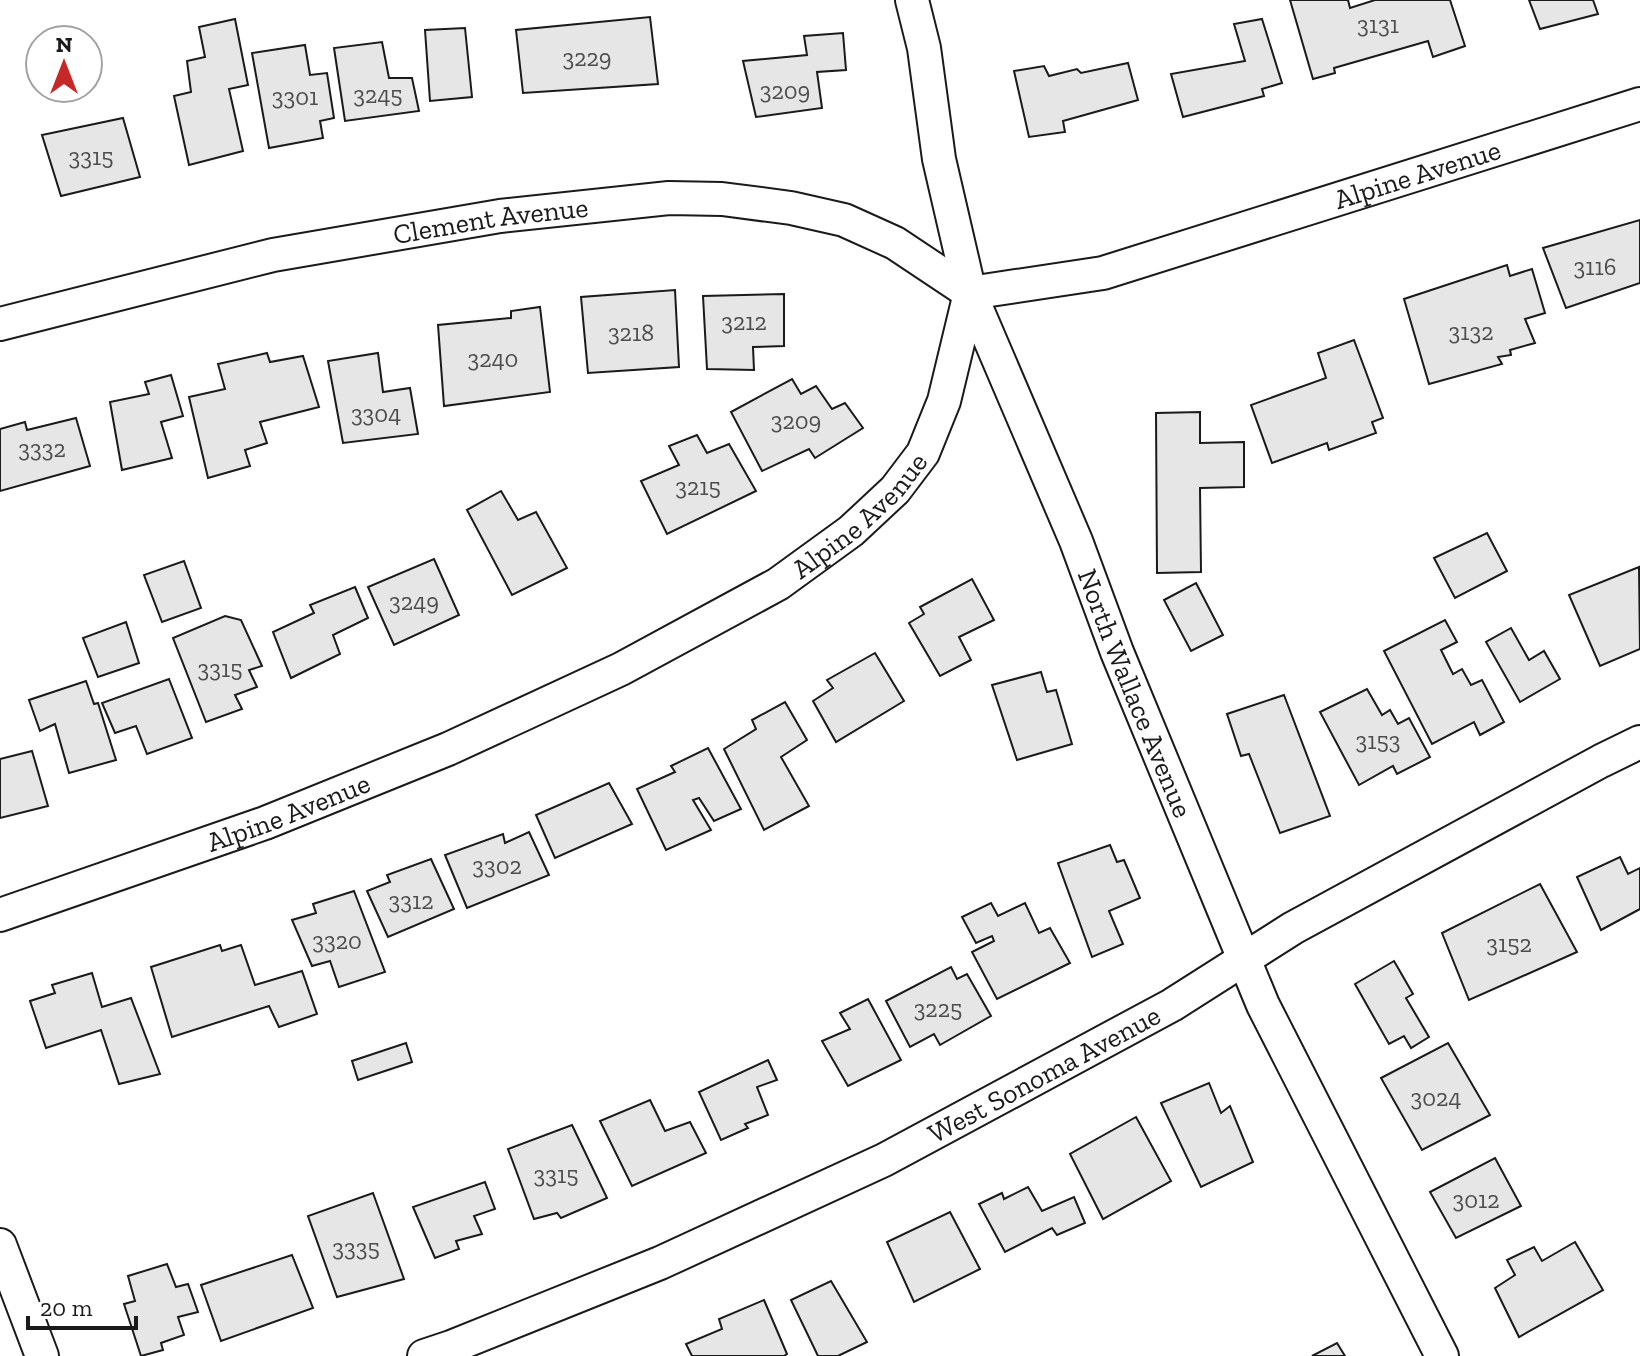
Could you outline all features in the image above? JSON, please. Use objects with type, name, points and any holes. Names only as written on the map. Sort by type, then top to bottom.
[{"type":"street","name":"North Wallace Avenue","points":[[912,0],[924,48],[939,159],[970,293],[1076,541],[1117,652],[1263,1005],[1442,1356]]},
{"type":"street","name":"Alpine Avenue","points":[[0,915],[265,823],[448,749],[621,669],[778,584],[851,531],[895,490],[923,453],[944,401],[970,293],[1103,273],[1640,104]]},
{"type":"street","name":"Clement Avenue","points":[[0,324],[273,255],[500,216],[669,198],[722,199],[777,206],[844,220],[895,243],[970,293]]},
{"type":"street","name":"West Sonoma Avenue","points":[[424,1356],[660,1263],[884,1160],[1172,1005],[1293,928],[1640,742]]},
{"type":"street","points":[[0,1245],[42,1356]]},
{"type":"building","points":[[1290,0],[1348,0],[1350,8],[1375,0],[1450,0],[1465,46],[1433,57],[1428,41],[1334,68],[1335,73],[1313,79]]},
{"type":"building","points":[[1529,0],[1593,0],[1598,14],[1540,29]]},
{"type":"building","points":[[650,17],[658,84],[523,93],[516,30]]},
{"type":"building","points":[[235,19],[248,85],[229,89],[243,151],[189,165],[174,96],[191,92],[187,61],[205,57],[199,27]]},
{"type":"building","points":[[1262,19],[1282,83],[1262,89],[1264,96],[1183,117],[1171,74],[1245,61],[1234,24]]},
{"type":"building","points":[[465,28],[472,97],[430,101],[425,30]]},
{"type":"building","points":[[843,33],[846,70],[817,72],[822,108],[756,117],[743,61],[807,55],[804,36]]},
{"type":"building","points":[[382,42],[389,78],[412,78],[419,111],[345,121],[334,48]]},
{"type":"building","points":[[305,45],[310,75],[327,73],[334,118],[320,121],[323,138],[269,148],[252,53]]},
{"type":"building","points":[[1128,63],[1138,100],[1063,121],[1065,132],[1029,137],[1014,71],[1044,66],[1049,76]]},
{"type":"building","points":[[123,118],[140,177],[61,196],[42,135]]},
{"type":"building","points":[[1640,220],[1640,283],[1566,308],[1543,248]]},
{"type":"building","points":[[1507,265],[1510,276],[1532,269],[1545,313],[1525,319],[1535,343],[1510,350],[1511,355],[1498,357],[1502,364],[1429,384],[1404,299]]},
{"type":"building","points":[[675,290],[679,367],[588,373],[581,297]]},
{"type":"building","points":[[784,294],[784,346],[753,347],[754,370],[707,369],[703,296]]},
{"type":"building","points":[[540,307],[550,392],[444,406],[438,325],[511,318],[511,311]]},
{"type":"building","points":[[1354,340],[1383,418],[1372,422],[1376,433],[1329,450],[1327,443],[1272,463],[1251,405],[1326,378],[1318,353]]},
{"type":"building","points":[[267,353],[270,362],[303,356],[319,407],[260,422],[267,443],[245,450],[250,466],[208,478],[189,397],[225,389],[218,364]]},
{"type":"building","points":[[378,353],[383,392],[410,388],[418,434],[343,443],[328,361]]},
{"type":"building","points":[[171,375],[183,416],[161,422],[172,458],[122,470],[110,402],[149,394],[145,382]]},
{"type":"building","points":[[792,379],[801,394],[816,386],[832,409],[845,403],[863,428],[815,458],[809,449],[762,471],[731,412]]},
{"type":"building","points":[[1200,412],[1200,443],[1244,442],[1244,487],[1200,488],[1201,572],[1157,573],[1156,413]]},
{"type":"building","points":[[76,418],[90,466],[0,491],[0,429],[25,422],[27,430]]},
{"type":"building","points":[[697,435],[707,453],[729,444],[756,491],[667,534],[641,481],[679,465],[669,446]]},
{"type":"building","points":[[501,491],[518,520],[536,512],[567,568],[512,595],[467,510]]},
{"type":"building","points":[[1487,533],[1507,571],[1455,598],[1434,558]]},
{"type":"building","points":[[434,559],[459,615],[394,645],[368,587]]},
{"type":"building","points":[[184,561],[201,608],[162,622],[144,575]]},
{"type":"building","points":[[1639,567],[1640,649],[1600,666],[1569,595]]},
{"type":"building","points":[[972,579],[994,620],[959,637],[971,660],[940,676],[909,623],[924,614],[920,607]]},
{"type":"building","points":[[1196,583],[1223,635],[1191,651],[1164,600]]},
{"type":"building","points":[[355,587],[368,618],[333,635],[340,654],[291,678],[273,632],[314,613],[310,605]]},
{"type":"building","points":[[225,616],[241,620],[262,666],[249,670],[257,687],[235,695],[242,709],[206,722],[173,638]]},
{"type":"building","points":[[1445,620],[1457,642],[1441,650],[1453,674],[1462,669],[1471,685],[1482,680],[1504,722],[1480,735],[1474,722],[1432,744],[1384,651]]},
{"type":"building","points":[[126,622],[139,663],[98,677],[83,638]]},
{"type":"building","points":[[1511,628],[1529,660],[1544,651],[1560,679],[1520,702],[1486,642]]},
{"type":"building","points":[[875,653],[904,701],[836,742],[813,701],[833,688],[827,680]]},
{"type":"building","points":[[1041,672],[1047,692],[1056,690],[1072,744],[1017,760],[992,685]]},
{"type":"building","points":[[169,679],[192,738],[147,754],[136,726],[115,733],[102,703]]},
{"type":"building","points":[[86,681],[94,704],[98,703],[116,760],[69,773],[55,724],[40,731],[29,700]]},
{"type":"building","points":[[1367,689],[1382,715],[1390,710],[1398,724],[1409,718],[1430,757],[1397,774],[1393,766],[1359,785],[1320,712]]},
{"type":"building","points":[[1284,695],[1330,816],[1280,833],[1249,754],[1241,756],[1227,714]]},
{"type":"building","points":[[785,702],[807,740],[781,757],[809,806],[764,830],[724,749],[756,729],[752,720]]},
{"type":"building","points":[[708,748],[741,809],[714,821],[699,798],[693,800],[711,830],[666,850],[637,789],[675,772],[671,766]]},
{"type":"building","points":[[32,751],[48,806],[0,818],[0,759]]},
{"type":"building","points":[[609,783],[632,824],[555,858],[536,815]]},
{"type":"building","points":[[529,832],[549,875],[467,908],[445,855],[503,834],[505,843]]},
{"type":"building","points":[[1110,845],[1117,862],[1124,860],[1140,898],[1109,911],[1123,944],[1092,957],[1058,863]]},
{"type":"building","points":[[1620,857],[1628,874],[1640,868],[1640,909],[1601,930],[1577,877]]},
{"type":"building","points":[[431,859],[454,909],[388,937],[367,891],[390,882],[387,875]]},
{"type":"building","points":[[1540,884],[1577,952],[1469,1000],[1442,933]]},
{"type":"building","points":[[354,891],[385,972],[339,987],[330,961],[312,966],[292,920],[316,913],[313,904]]},
{"type":"building","points":[[991,903],[998,916],[1025,903],[1039,933],[1050,928],[1070,963],[997,999],[972,952],[994,941],[992,936],[976,943],[962,917]]},
{"type":"building","points":[[220,945],[222,951],[241,945],[255,985],[302,971],[317,1014],[279,1027],[269,1006],[172,1037],[151,967]]},
{"type":"building","points":[[1394,961],[1413,994],[1406,998],[1429,1037],[1411,1048],[1404,1036],[1389,1044],[1355,984]]},
{"type":"building","points":[[951,967],[957,979],[967,974],[991,1016],[940,1045],[934,1034],[910,1047],[886,1001]]},
{"type":"building","points":[[92,973],[102,1007],[131,998],[160,1074],[119,1084],[101,1030],[46,1048],[30,1001],[55,993],[52,985]]},
{"type":"building","points":[[868,999],[901,1060],[848,1086],[822,1041],[850,1029],[840,1013]]},
{"type":"building","points":[[406,1043],[412,1062],[358,1080],[352,1061]]},
{"type":"building","points":[[1448,1043],[1490,1115],[1422,1150],[1381,1078]]},
{"type":"building","points":[[768,1060],[777,1080],[757,1087],[768,1115],[745,1124],[748,1128],[721,1140],[699,1092]]},
{"type":"building","points":[[1209,1083],[1221,1113],[1230,1106],[1253,1162],[1201,1187],[1161,1103]]},
{"type":"building","points":[[650,1100],[665,1131],[690,1122],[706,1153],[632,1186],[600,1121]]},
{"type":"building","points":[[1136,1117],[1171,1181],[1103,1219],[1070,1154]]},
{"type":"building","points":[[572,1125],[607,1198],[561,1218],[557,1213],[534,1219],[508,1149]]},
{"type":"building","points":[[1495,1158],[1521,1206],[1456,1238],[1430,1192]]},
{"type":"building","points":[[485,1182],[495,1209],[474,1216],[482,1234],[456,1241],[459,1249],[435,1258],[413,1207]]},
{"type":"building","points":[[1028,1187],[1042,1211],[1074,1197],[1085,1223],[1057,1235],[1052,1228],[1005,1252],[979,1204],[1002,1193],[1004,1199]]},
{"type":"building","points":[[373,1193],[404,1279],[337,1297],[308,1216]]},
{"type":"building","points":[[950,1212],[980,1269],[914,1302],[887,1242]]},
{"type":"building","points":[[1575,1242],[1603,1290],[1519,1337],[1495,1288],[1515,1275],[1507,1260],[1534,1247],[1542,1261]]},
{"type":"building","points":[[292,1255],[313,1308],[221,1341],[201,1285]]},
{"type":"building","points":[[167,1264],[176,1287],[188,1284],[198,1312],[178,1317],[184,1335],[161,1343],[163,1350],[141,1356],[124,1304],[135,1301],[128,1276]]},
{"type":"building","points":[[831,1281],[867,1342],[838,1356],[818,1356],[791,1300]]},
{"type":"building","points":[[764,1300],[787,1354],[692,1356],[686,1344],[722,1329],[719,1319]]},
{"type":"building","points":[[1337,1343],[1345,1356],[1312,1356]]}]
